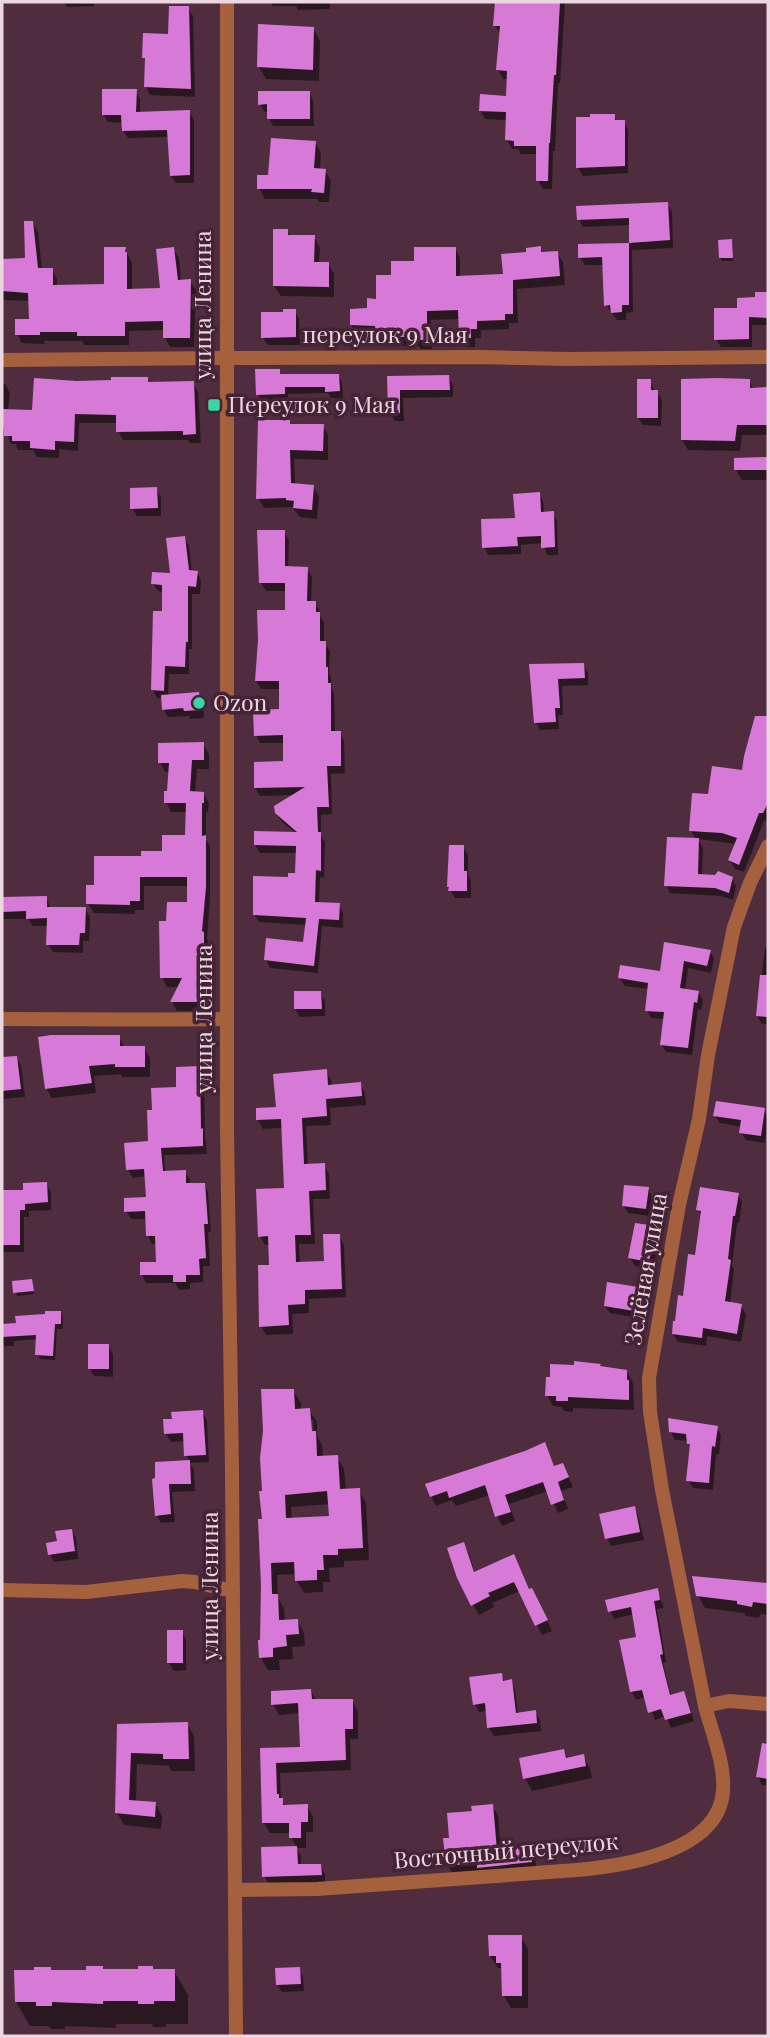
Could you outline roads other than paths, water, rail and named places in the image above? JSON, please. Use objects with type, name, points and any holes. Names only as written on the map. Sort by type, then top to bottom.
[{"type":"street","name":"улица Ленина","points":[[226,2],[227,1019],[236,2036]]},
{"type":"street","name":"переулок 9 Мая","points":[[2,360],[768,357]]},
{"type":"street","name":"Зелёная улица","points":[[705,1706],[664,1503],[650,1412],[649,1378],[679,1205],[699,1119],[708,1055],[734,927],[750,883],[768,846]]},
{"type":"street","points":[[2,1019],[227,1019]]},
{"type":"street","points":[[2,1590],[78,1593],[182,1581],[233,1591]]},
{"type":"street","points":[[705,1706],[729,1701],[768,1704]]},
{"type":"street","name":"Восточный переулок","points":[[236,1890],[317,1889],[599,1868],[632,1863],[674,1849],[707,1825],[722,1797],[720,1763],[705,1706]]},
{"type":"place","name":"Переулок 9 Мая","points":[[214,405]]},
{"type":"place","name":"Ozon","points":[[199,703]]}]
